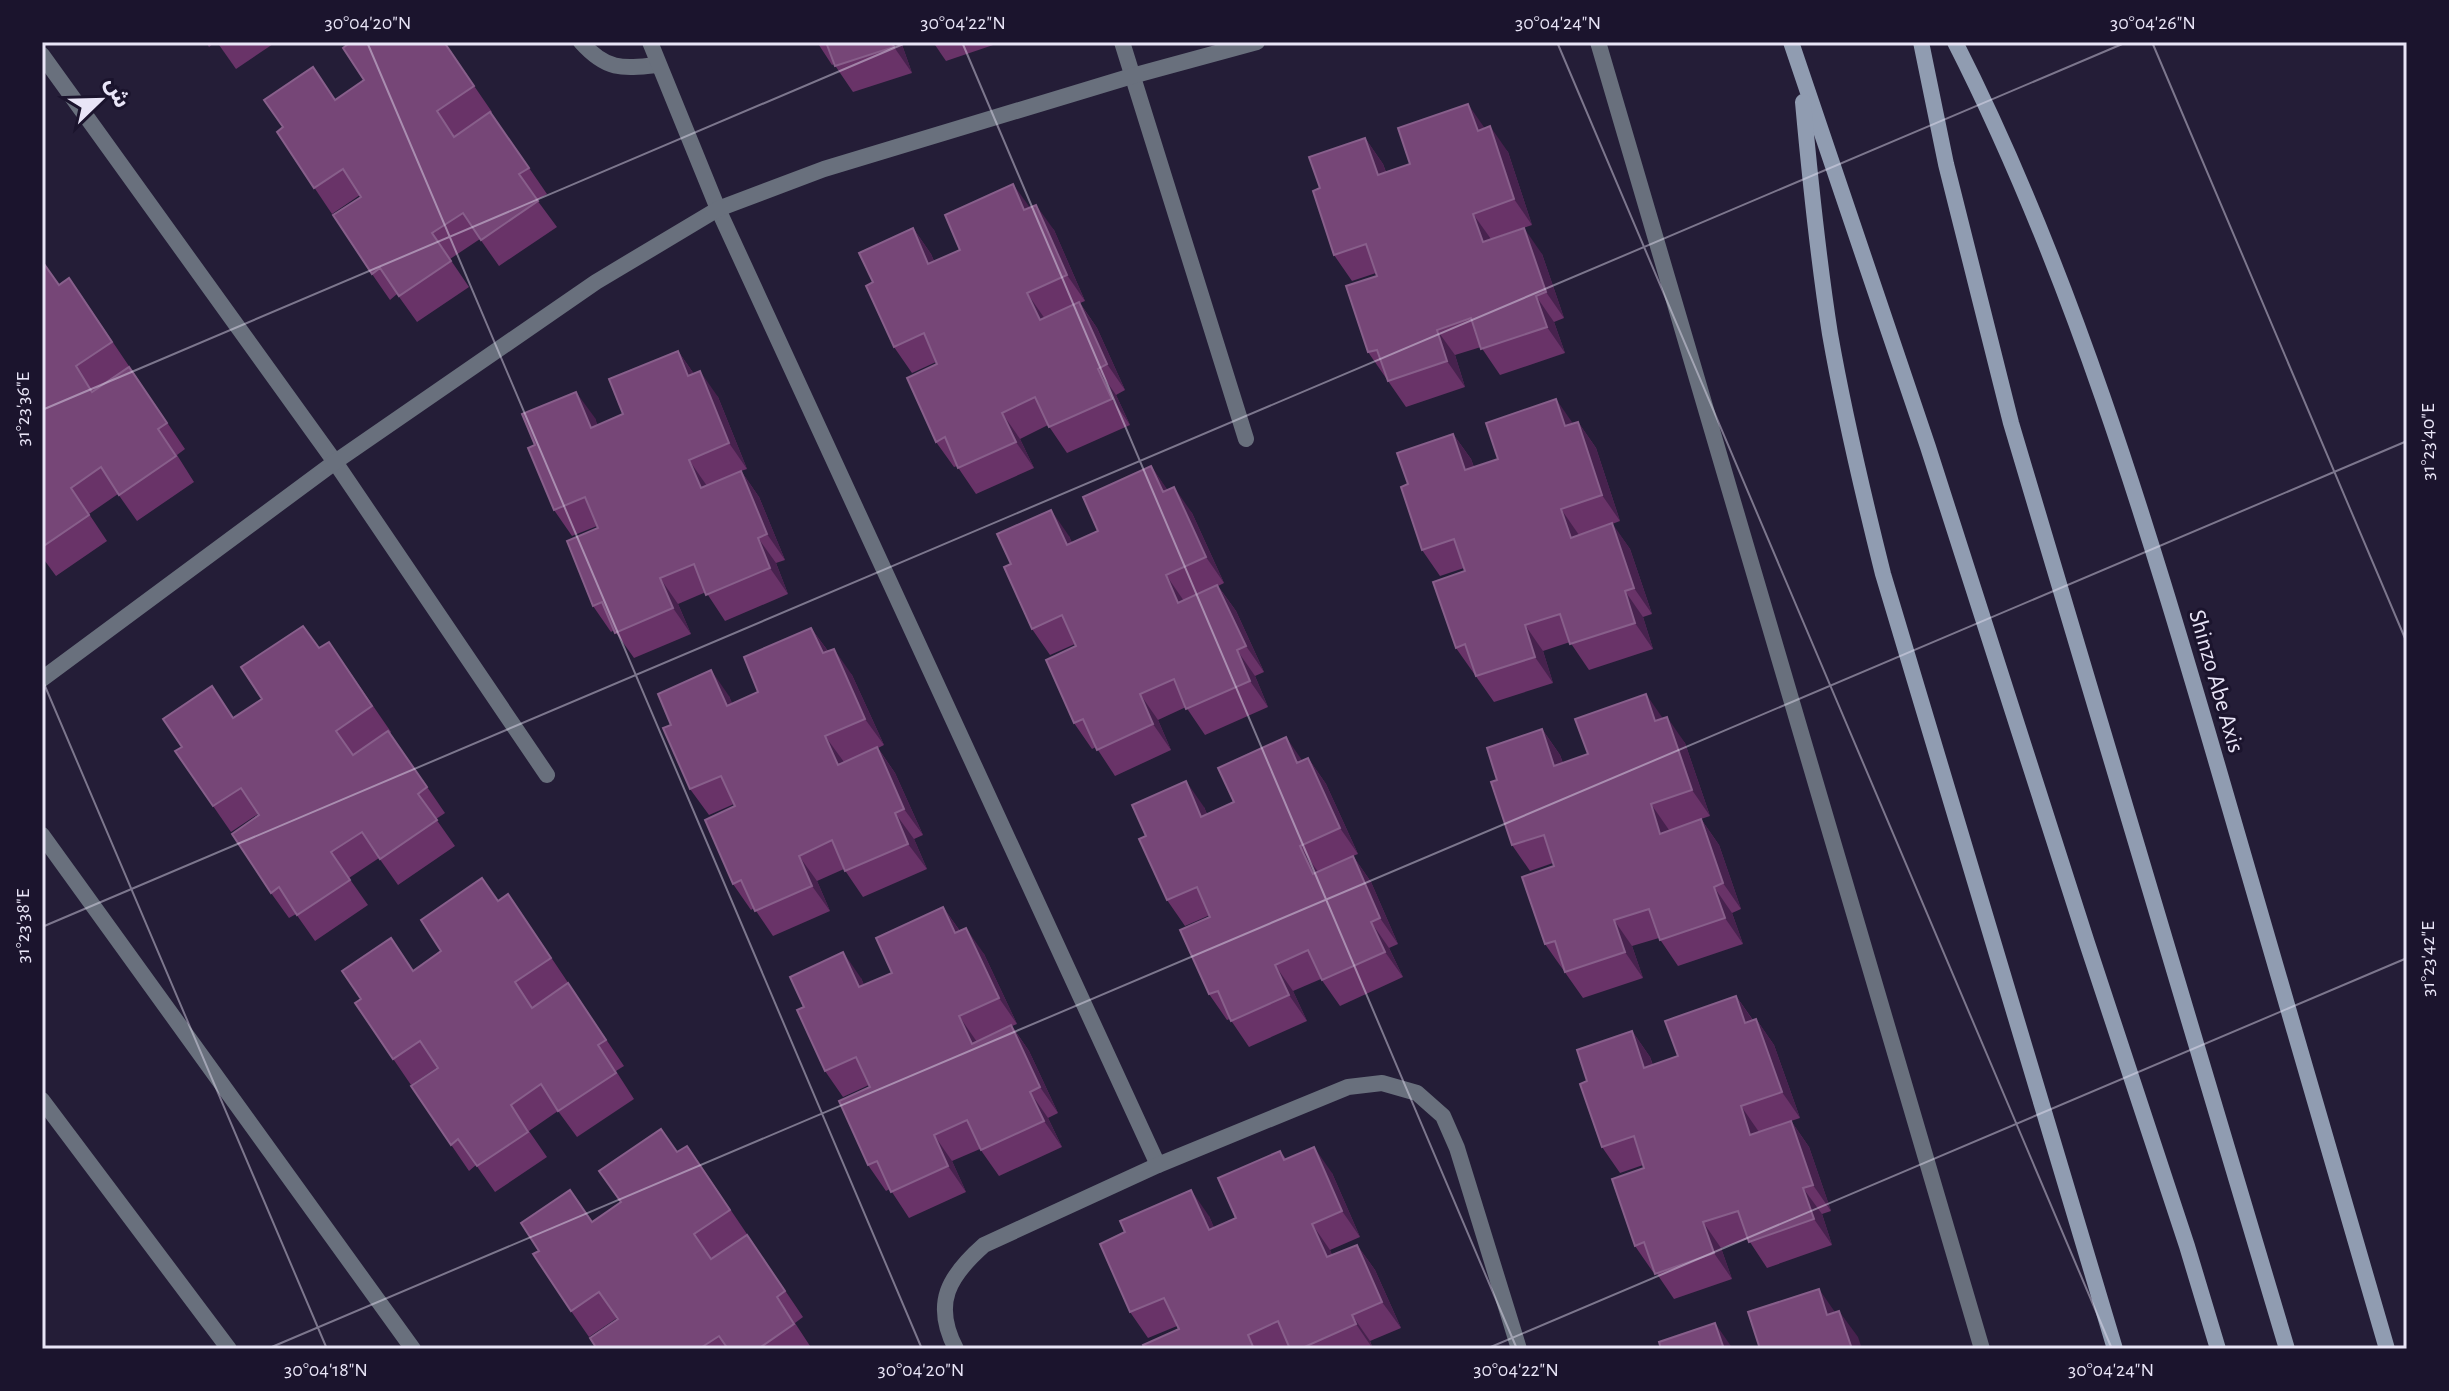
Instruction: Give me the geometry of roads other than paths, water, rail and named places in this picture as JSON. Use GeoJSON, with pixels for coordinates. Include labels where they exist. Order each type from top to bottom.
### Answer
{"type":"FeatureCollection","features":[{"type":"Feature","properties":{"kind":"main road"},"geometry":{"type":"LineString","coordinates":[[1791,42],[1928,447],[2218,1349]]}},
{"type":"Feature","properties":{"kind":"main road"},"geometry":{"type":"LineString","coordinates":[[1921,42],[1946,164],[2011,423],[2287,1349]]}},
{"type":"Feature","properties":{"kind":"main road","name":"Shinzo Abe Axis"},"geometry":{"type":"LineString","coordinates":[[1955,42],[1981,93],[2052,263],[2116,437],[2177,629],[2387,1349]]}},
{"type":"Feature","properties":{"kind":"main road"},"geometry":{"type":"LineString","coordinates":[[1801,76],[1812,206],[1830,334],[1854,455],[1883,574],[2115,1349]]}},
{"type":"Feature","properties":{"kind":"street"},"geometry":{"type":"LineString","coordinates":[[581,42],[598,59],[613,67],[657,65]]}},
{"type":"Feature","properties":{"kind":"street"},"geometry":{"type":"LineString","coordinates":[[650,42],[718,209],[1158,1165]]}},
{"type":"Feature","properties":{"kind":"street"},"geometry":{"type":"LineString","coordinates":[[1122,42],[1246,439]]}},
{"type":"Feature","properties":{"kind":"street"},"geometry":{"type":"LineString","coordinates":[[42,679],[335,462],[596,282],[718,209],[824,169],[1132,76],[1257,42]]}},
{"type":"Feature","properties":{"kind":"street"},"geometry":{"type":"LineString","coordinates":[[1598,42],[1982,1349]]}},
{"type":"Feature","properties":{"kind":"street"},"geometry":{"type":"LineString","coordinates":[[42,55],[335,462],[547,775]]}},
{"type":"Feature","properties":{"kind":"street"},"geometry":{"type":"LineString","coordinates":[[42,835],[413,1349]]}},
{"type":"Feature","properties":{"kind":"street"},"geometry":{"type":"LineString","coordinates":[[956,1349],[949,1335],[944,1311],[949,1288],[961,1266],[984,1245],[1158,1165],[1348,1087],[1382,1083],[1417,1093],[1443,1116],[1457,1148],[1519,1349]]}},
{"type":"Feature","properties":{"kind":"street"},"geometry":{"type":"LineString","coordinates":[[42,1100],[229,1349]]}}]}
